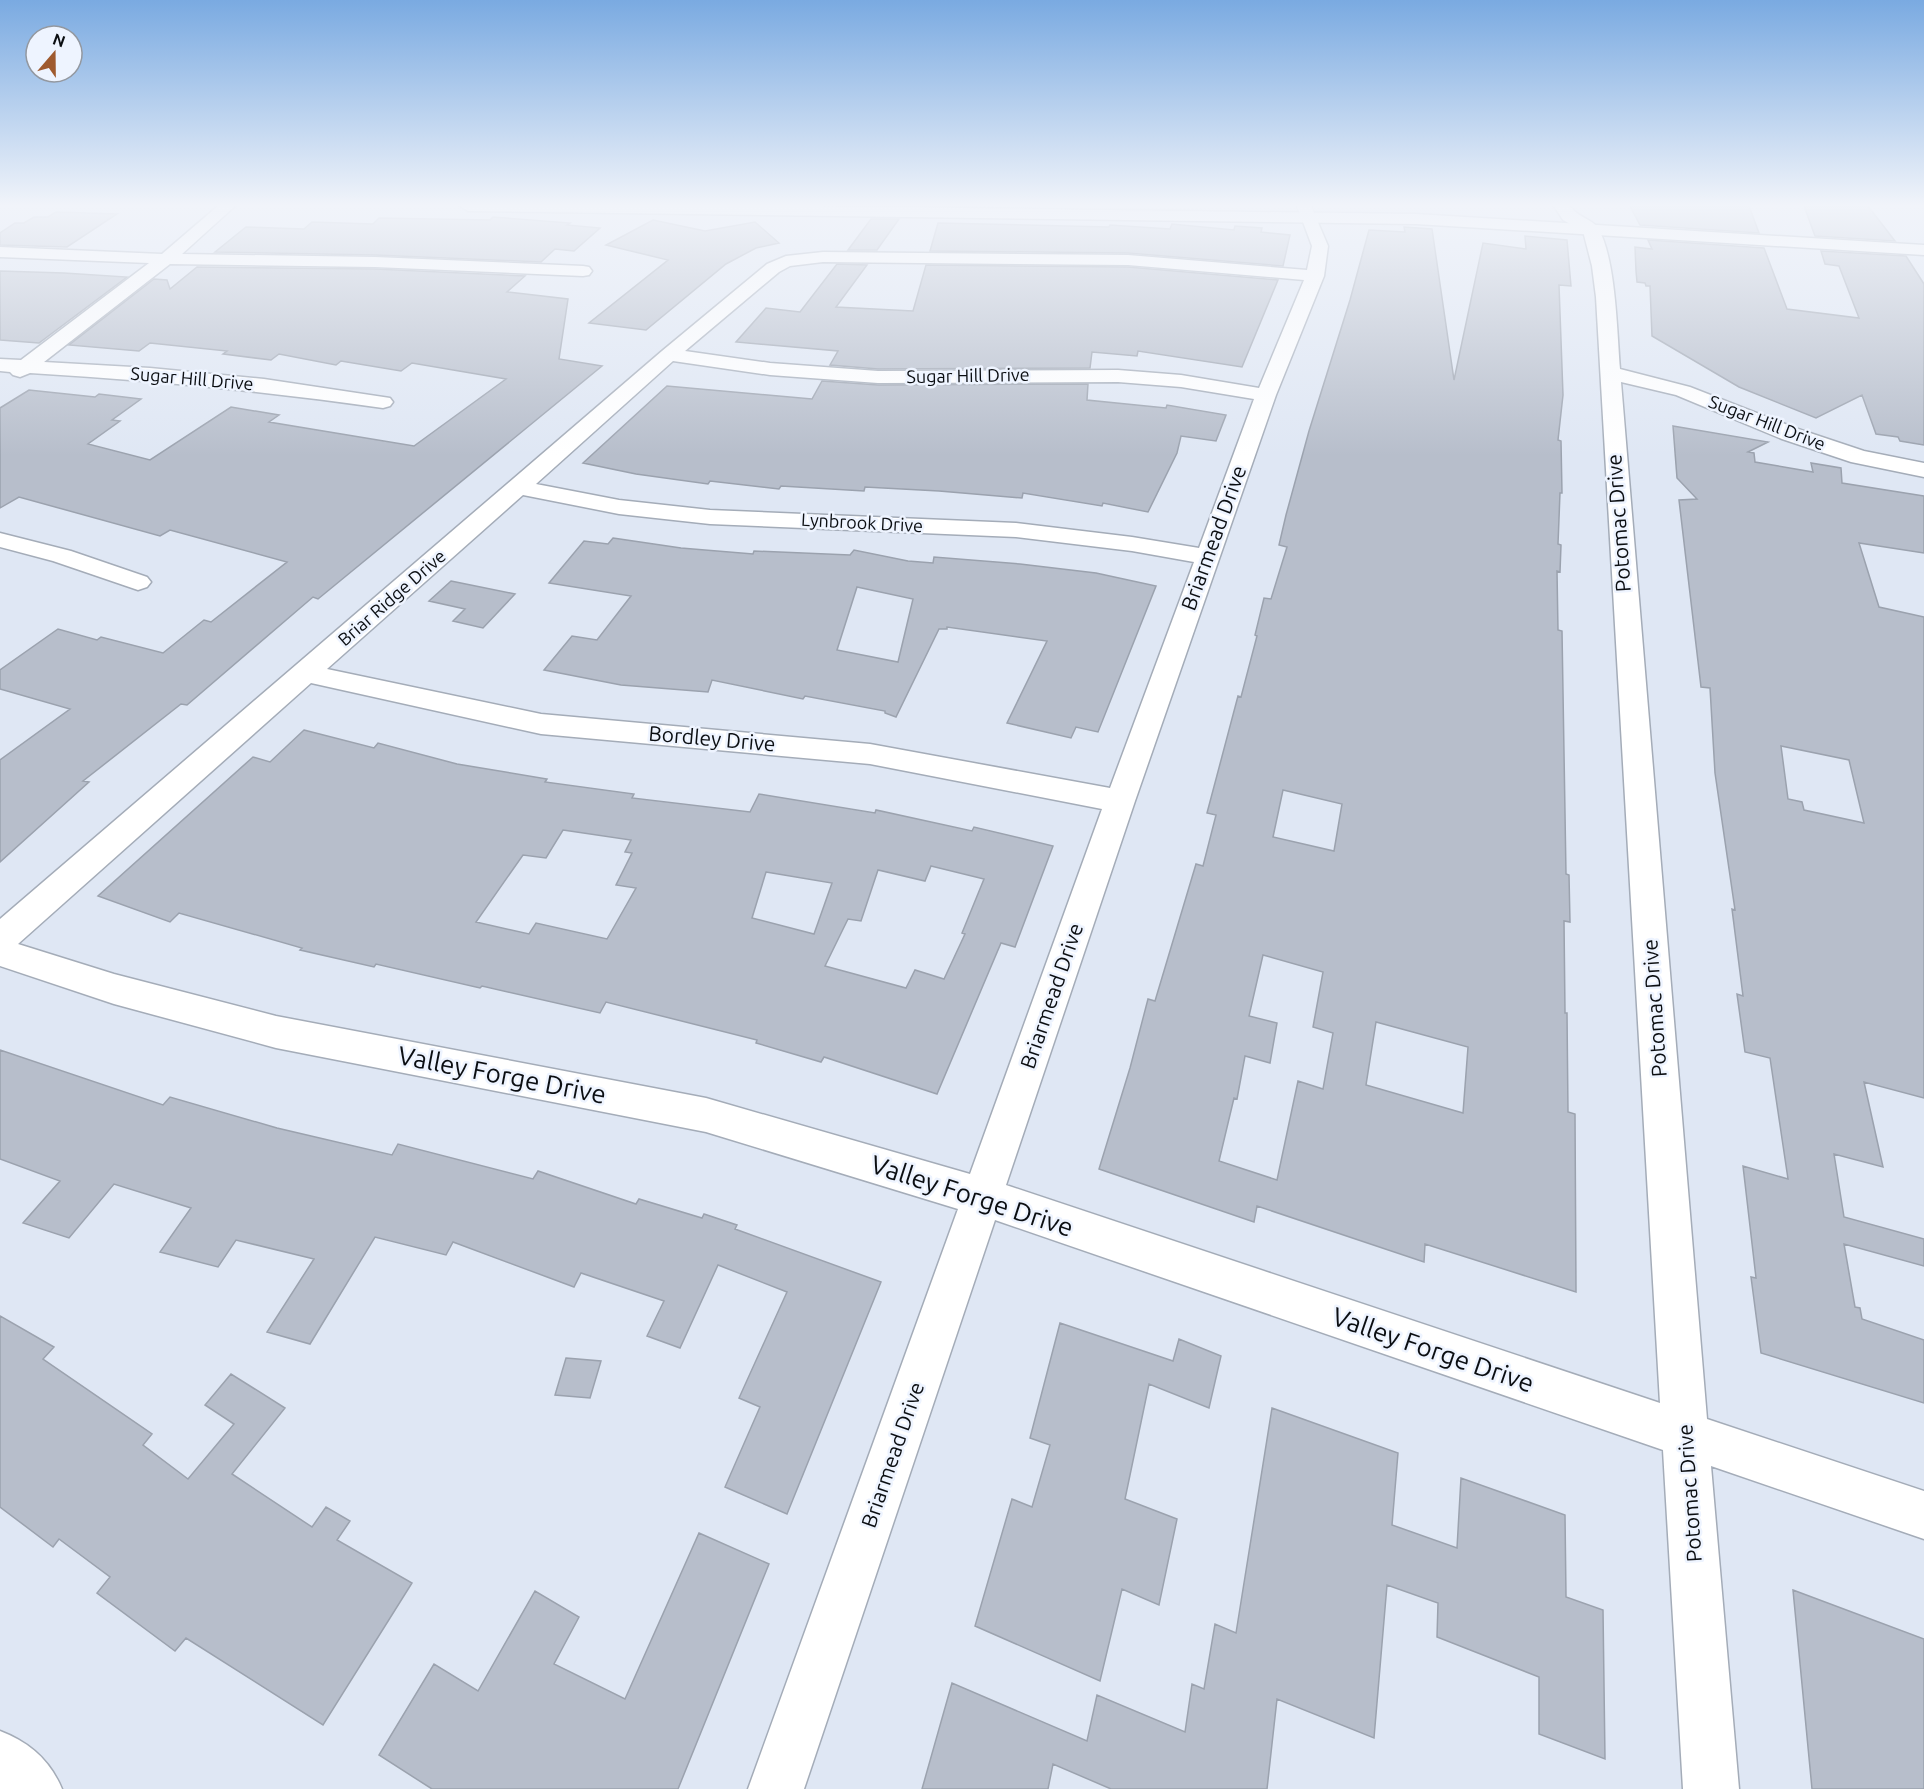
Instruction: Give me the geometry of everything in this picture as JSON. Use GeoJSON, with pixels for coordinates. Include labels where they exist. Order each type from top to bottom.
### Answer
{"type":"FeatureCollection","features":[{"type":"Feature","properties":{"kind":"street"},"geometry":{"type":"LineString","coordinates":[[0,384],[26,367],[127,289]]}},
{"type":"Feature","properties":{"kind":"street","name":"Briar Ridge Drive"},"geometry":{"type":"LineString","coordinates":[[0,939],[669,355],[747,289]]}},
{"type":"Feature","properties":{"kind":"street","name":"Briarmead Drive"},"geometry":{"type":"LineString","coordinates":[[776,1789],[1120,801],[1266,395],[1309,289]]}},
{"type":"Feature","properties":{"kind":"street","name":"Potomac Drive"},"geometry":{"type":"LineString","coordinates":[[1603,289],[1711,1789]]}},
{"type":"Feature","properties":{"kind":"street","name":"Sugar Hill Drive"},"geometry":{"type":"LineString","coordinates":[[669,355],[770,369],[878,377],[1118,376],[1181,381],[1266,395]]}},
{"type":"Feature","properties":{"kind":"street","name":"Sugar Hill Drive"},"geometry":{"type":"LineString","coordinates":[[0,365],[150,374],[253,384],[383,402]]}},
{"type":"Feature","properties":{"kind":"street","name":"Sugar Hill Drive"},"geometry":{"type":"LineString","coordinates":[[1610,374],[1683,391],[1790,434],[1858,457],[1924,470]]}},
{"type":"Feature","properties":{"kind":"street","name":"Lynbrook Drive"},"geometry":{"type":"LineString","coordinates":[[518,487],[619,507],[710,517],[1016,530],[1132,544],[1207,557]]}},
{"type":"Feature","properties":{"kind":"street"},"geometry":{"type":"LineString","coordinates":[[0,540],[62,556],[138,582]]}},
{"type":"Feature","properties":{"kind":"street","name":"Bordley Drive"},"geometry":{"type":"LineString","coordinates":[[306,673],[541,724],[870,754],[1120,801]]}},
{"type":"Feature","properties":{"kind":"street","name":"Valley Forge Drive"},"geometry":{"type":"LineString","coordinates":[[0,952],[114,989],[276,1032],[706,1115],[983,1197],[1924,1515]]}},
{"type":"Feature","properties":{"kind":"street"},"geometry":{"type":"LineString","coordinates":[[0,1758],[34,1789]]}},
{"type":"Feature","properties":{"kind":"building"},"geometry":{"type":"Polygon","coordinates":[[[0,289],[110,289],[39,343],[0,340],[0,289]]]}},
{"type":"Feature","properties":{"kind":"building"},"geometry":{"type":"Polygon","coordinates":[[[140,289],[510,289],[507,292],[568,299],[559,359],[602,366],[318,599],[313,597],[187,705],[181,704],[83,781],[89,782],[0,862],[0,760],[70,709],[0,689],[0,670],[58,629],[97,640],[101,637],[163,653],[204,620],[211,622],[287,562],[170,530],[160,536],[19,497],[0,508],[0,408],[29,390],[141,399],[112,420],[120,421],[88,444],[150,460],[231,407],[279,415],[269,422],[414,446],[506,379],[412,363],[401,371],[341,361],[336,365],[279,354],[271,360],[223,354],[227,351],[150,343],[139,351],[69,345],[140,289]]]}},
{"type":"Feature","properties":{"kind":"building"},"geometry":{"type":"Polygon","coordinates":[[[631,289],[695,289],[646,330],[589,323],[631,289]]]}},
{"type":"Feature","properties":{"kind":"building"},"geometry":{"type":"Polygon","coordinates":[[[817,289],[849,289],[836,307],[913,311],[919,289],[1274,289],[1242,367],[1138,351],[1137,356],[1092,352],[1090,368],[878,369],[830,365],[838,351],[736,342],[766,308],[800,312],[817,289]]]}},
{"type":"Feature","properties":{"kind":"building"},"geometry":{"type":"Polygon","coordinates":[[[1353,289],[1441,289],[1454,380],[1473,289],[1559,289],[1563,395],[1558,440],[1561,441],[1562,493],[1560,493],[1558,544],[1561,545],[1560,572],[1557,571],[1558,630],[1562,631],[1566,874],[1569,875],[1570,922],[1564,921],[1565,1013],[1567,1013],[1568,1112],[1575,1114],[1576,1292],[1425,1244],[1424,1262],[1257,1206],[1254,1222],[1099,1169],[1130,1068],[1148,999],[1155,1001],[1196,864],[1203,866],[1216,815],[1207,813],[1238,696],[1241,697],[1264,598],[1271,599],[1287,547],[1279,545],[1286,515],[1309,431],[1353,289]],[[1283,790],[1273,837],[1334,851],[1342,804],[1283,790]],[[1263,955],[1249,1016],[1277,1023],[1270,1063],[1245,1056],[1237,1099],[1234,1098],[1219,1161],[1277,1180],[1298,1081],[1323,1089],[1333,1033],[1313,1027],[1323,972],[1263,955]],[[1376,1022],[1366,1085],[1463,1113],[1468,1047],[1376,1022]]]}},
{"type":"Feature","properties":{"kind":"building"},"geometry":{"type":"Polygon","coordinates":[[[1650,289],[1780,289],[1787,309],[1859,318],[1848,289],[1924,289],[1924,445],[1900,441],[1898,437],[1876,434],[1862,395],[1816,418],[1739,387],[1652,336],[1650,289]]]}},
{"type":"Feature","properties":{"kind":"building"},"geometry":{"type":"Polygon","coordinates":[[[822,381],[878,385],[1088,384],[1087,400],[1166,408],[1167,405],[1226,415],[1216,441],[1181,436],[1177,453],[1148,512],[1103,503],[1102,506],[1023,493],[1022,498],[865,487],[864,491],[781,486],[779,489],[710,481],[708,484],[636,474],[583,463],[667,386],[812,399],[822,381]]]}},
{"type":"Feature","properties":{"kind":"building"},"geometry":{"type":"Polygon","coordinates":[[[1673,426],[1768,442],[1748,452],[1754,453],[1755,462],[1813,472],[1811,463],[1841,468],[1842,483],[1924,496],[1924,553],[1859,543],[1879,607],[1924,617],[1924,1098],[1864,1082],[1883,1167],[1834,1154],[1844,1217],[1924,1239],[1924,1266],[1844,1244],[1855,1307],[1860,1308],[1862,1319],[1924,1340],[1924,1403],[1761,1353],[1751,1277],[1756,1278],[1743,1166],[1788,1179],[1770,1058],[1745,1052],[1737,994],[1743,996],[1732,909],[1735,910],[1715,773],[1710,688],[1701,687],[1679,500],[1697,499],[1677,478],[1673,426]],[[1781,746],[1788,799],[1802,802],[1804,810],[1864,823],[1849,760],[1781,746]]]}},
{"type":"Feature","properties":{"kind":"building"},"geometry":{"type":"Polygon","coordinates":[[[613,538],[681,548],[753,554],[754,551],[850,555],[854,550],[908,561],[933,563],[934,557],[1096,573],[1156,586],[1098,732],[1076,727],[1071,738],[1007,723],[1047,641],[947,627],[947,629],[939,629],[896,717],[885,711],[805,696],[803,699],[712,680],[708,692],[621,685],[544,670],[572,636],[597,640],[631,596],[549,583],[584,541],[608,544],[613,538]],[[857,587],[837,650],[898,662],[913,599],[857,587]]]}},
{"type":"Feature","properties":{"kind":"building"},"geometry":{"type":"Polygon","coordinates":[[[451,581],[515,594],[483,628],[453,621],[465,609],[429,601],[451,581]]]}},
{"type":"Feature","properties":{"kind":"building"},"geometry":{"type":"Polygon","coordinates":[[[304,730],[374,748],[378,743],[457,764],[547,779],[545,782],[634,794],[632,798],[750,812],[759,794],[875,813],[876,810],[972,831],[974,827],[1053,846],[1015,947],[1001,943],[937,1094],[824,1057],[821,1062],[756,1043],[757,1040],[606,1002],[600,1013],[376,964],[374,967],[300,950],[302,948],[179,913],[170,922],[98,896],[253,757],[270,762],[304,730]],[[563,830],[546,858],[523,855],[476,922],[529,934],[536,923],[607,939],[636,888],[616,885],[632,853],[625,852],[631,840],[563,830]],[[931,866],[925,881],[878,870],[861,921],[848,919],[825,966],[906,988],[915,970],[944,979],[965,934],[962,933],[984,879],[931,866]],[[766,872],[752,918],[814,934],[832,883],[766,872]]]}},
{"type":"Feature","properties":{"kind":"building"},"geometry":{"type":"Polygon","coordinates":[[[0,1050],[163,1105],[170,1097],[277,1128],[392,1155],[398,1144],[533,1179],[538,1171],[636,1204],[639,1199],[702,1218],[704,1214],[737,1225],[735,1229],[881,1282],[787,1514],[725,1487],[760,1407],[739,1398],[787,1292],[718,1265],[680,1348],[647,1336],[664,1301],[581,1273],[574,1287],[453,1242],[446,1255],[375,1237],[310,1344],[267,1332],[314,1259],[236,1240],[218,1267],[160,1252],[191,1208],[114,1184],[69,1238],[23,1223],[60,1181],[0,1159],[0,1050]]]}},
{"type":"Feature","properties":{"kind":"building"},"geometry":{"type":"Polygon","coordinates":[[[0,1316],[54,1347],[43,1359],[152,1434],[143,1445],[188,1479],[234,1424],[205,1405],[231,1374],[285,1408],[232,1474],[312,1527],[326,1507],[350,1521],[337,1540],[412,1583],[323,1725],[186,1638],[175,1651],[97,1593],[110,1577],[59,1539],[53,1547],[0,1507],[0,1316]]]}},
{"type":"Feature","properties":{"kind":"building"},"geometry":{"type":"Polygon","coordinates":[[[1060,1323],[1173,1361],[1179,1339],[1221,1356],[1209,1408],[1149,1384],[1125,1499],[1177,1519],[1159,1605],[1122,1589],[1100,1681],[975,1626],[1012,1499],[1032,1507],[1050,1445],[1030,1438],[1060,1323]]]}},
{"type":"Feature","properties":{"kind":"building"},"geometry":{"type":"Polygon","coordinates":[[[566,1358],[601,1361],[590,1398],[555,1395],[566,1358]]]}},
{"type":"Feature","properties":{"kind":"building"},"geometry":{"type":"Polygon","coordinates":[[[1272,1408],[1398,1453],[1392,1525],[1457,1548],[1461,1478],[1565,1515],[1566,1597],[1603,1610],[1605,1759],[1539,1734],[1539,1677],[1437,1637],[1438,1603],[1387,1585],[1374,1738],[1277,1699],[1267,1789],[1111,1789],[1053,1764],[1048,1789],[922,1789],[952,1683],[1087,1741],[1097,1695],[1185,1732],[1192,1684],[1204,1689],[1215,1624],[1236,1633],[1272,1408]]]}},
{"type":"Feature","properties":{"kind":"building"},"geometry":{"type":"Polygon","coordinates":[[[699,1533],[769,1564],[678,1789],[432,1789],[379,1755],[434,1664],[478,1691],[535,1591],[579,1617],[554,1664],[625,1699],[699,1533]]]}},
{"type":"Feature","properties":{"kind":"building"},"geometry":{"type":"Polygon","coordinates":[[[1793,1590],[1924,1639],[1924,1789],[1812,1789],[1793,1590]]]}}]}
